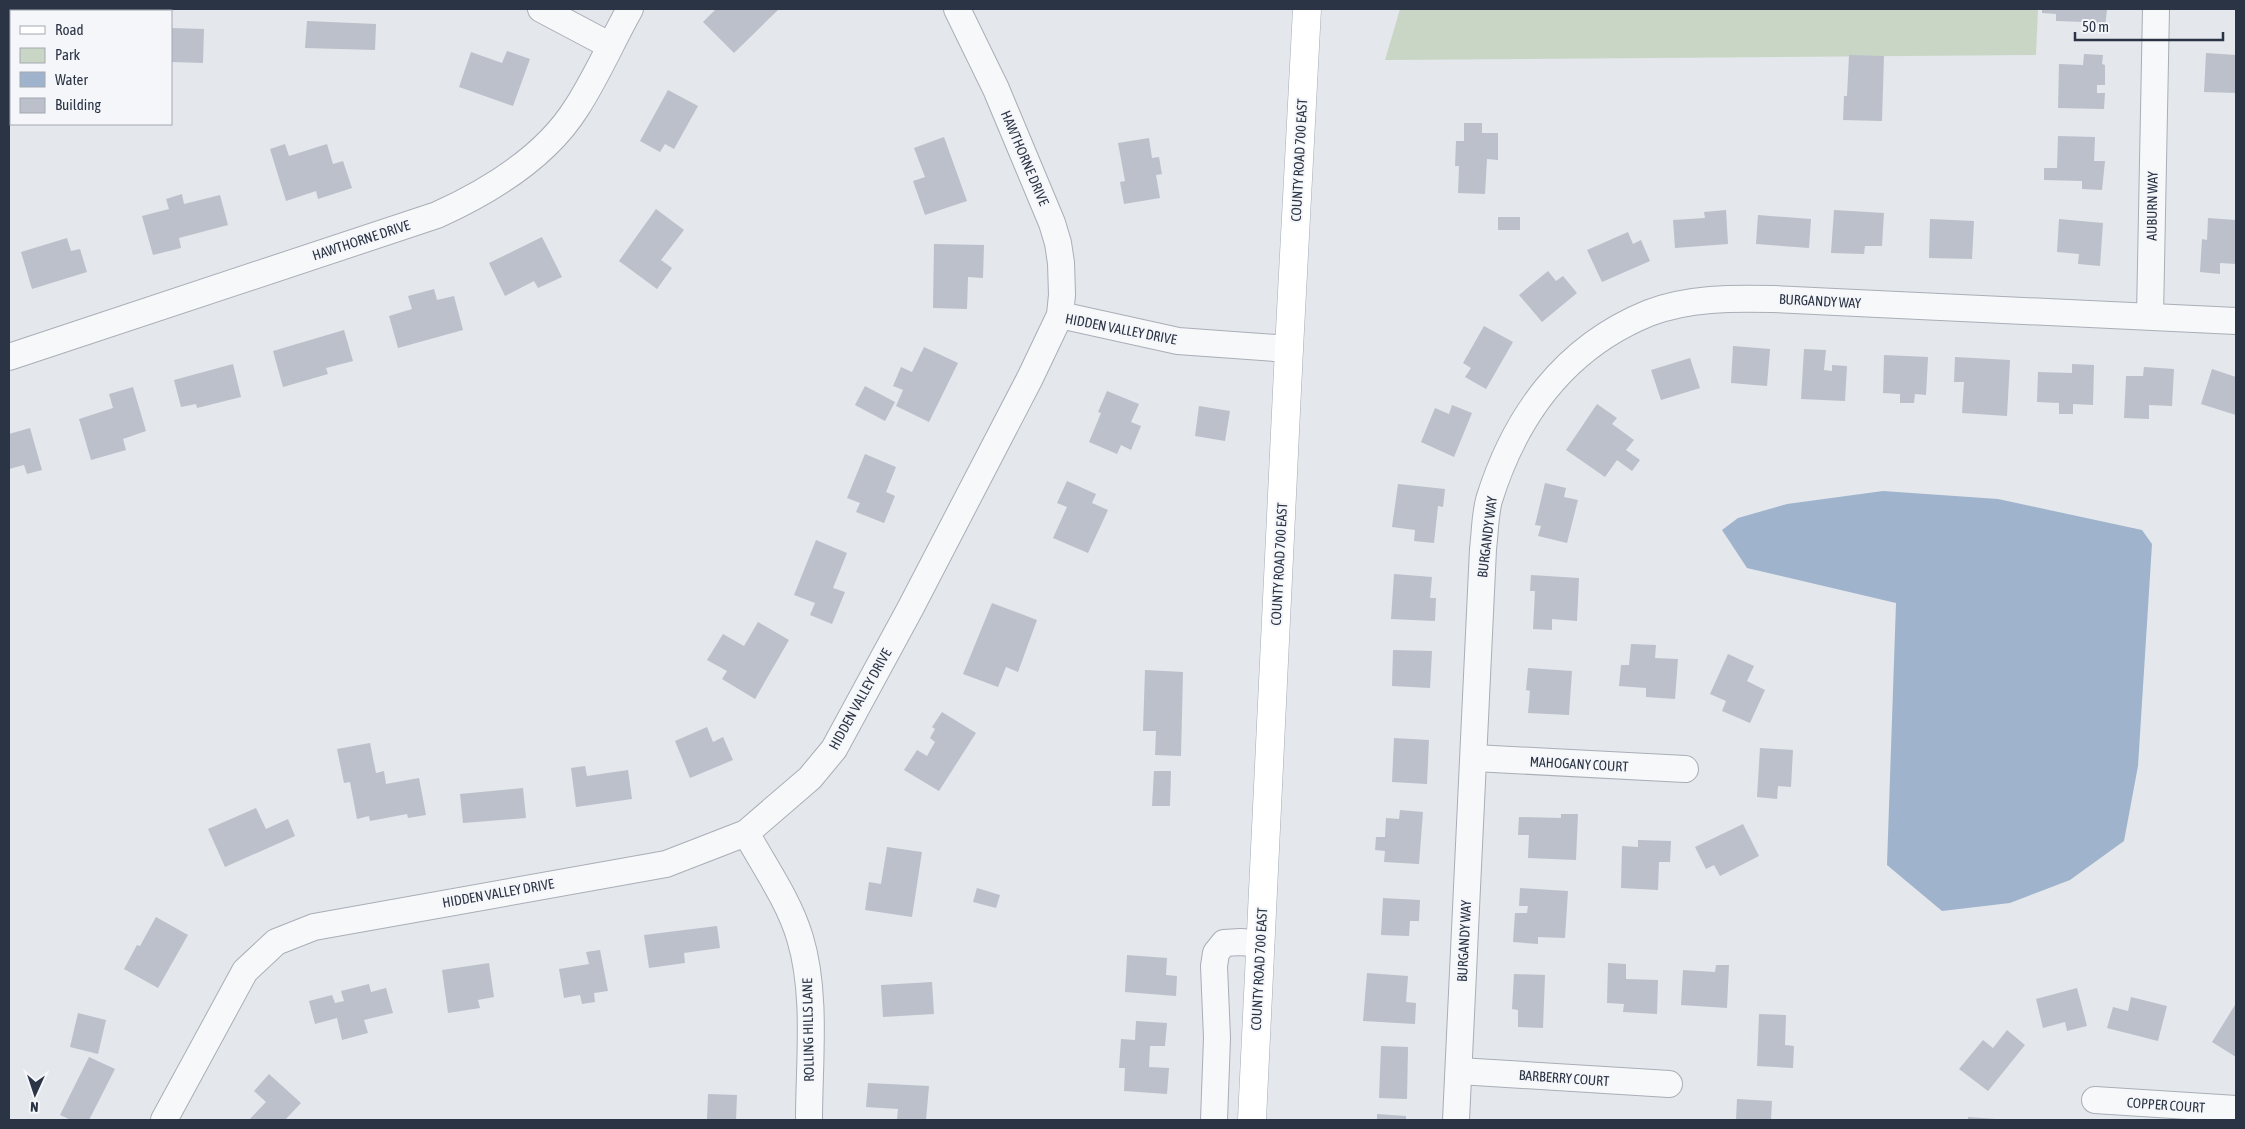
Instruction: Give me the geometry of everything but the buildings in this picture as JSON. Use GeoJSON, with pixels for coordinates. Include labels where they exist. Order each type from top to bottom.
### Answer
{"type":"FeatureCollection","features":[{"type":"Feature","properties":{"kind":"main road","name":"COUNTY ROAD 700 EAST"},"geometry":{"type":"LineString","coordinates":[[1252,1120],[1289,349],[1308,9]]}},
{"type":"Feature","properties":{"kind":"street"},"geometry":{"type":"LineString","coordinates":[[541,9],[609,45]]}},
{"type":"Feature","properties":{"kind":"street","name":"HAWTHORNE DRIVE"},"geometry":{"type":"LineString","coordinates":[[9,357],[437,215],[464,203],[514,171],[558,131],[577,107],[630,9]]}},
{"type":"Feature","properties":{"kind":"street","name":"HAWTHORNE DRIVE"},"geometry":{"type":"LineString","coordinates":[[957,9],[996,89],[1054,230],[1058,243],[1063,280],[1060,315]]}},
{"type":"Feature","properties":{"kind":"street","name":"AUBURN WAY"},"geometry":{"type":"LineString","coordinates":[[2150,316],[2156,9]]}},
{"type":"Feature","properties":{"kind":"street","name":"BURGANDY WAY"},"geometry":{"type":"LineString","coordinates":[[1456,1120],[1462,956],[1474,758],[1483,549],[1489,501],[1504,456],[1538,396],[1569,364],[1609,334],[1649,313],[1668,308],[1740,298],[2150,316]]}},
{"type":"Feature","properties":{"kind":"street","name":"HIDDEN VALLEY DRIVE"},"geometry":{"type":"LineString","coordinates":[[164,1120],[245,971],[276,942],[314,927],[666,864],[746,833],[810,778],[834,749],[914,601],[1030,378],[1060,315],[1178,341],[1289,349]]}},
{"type":"Feature","properties":{"kind":"street"},"geometry":{"type":"LineString","coordinates":[[2150,316],[2236,321]]}},
{"type":"Feature","properties":{"kind":"street","name":"MAHOGANY COURT"},"geometry":{"type":"LineString","coordinates":[[1474,758],[1685,769]]}},
{"type":"Feature","properties":{"kind":"street","name":"ROLLING HILLS LANE"},"geometry":{"type":"LineString","coordinates":[[746,833],[788,907],[800,938],[806,964],[810,996],[809,1120]]}},
{"type":"Feature","properties":{"kind":"street"},"geometry":{"type":"LineString","coordinates":[[1214,1120],[1218,1038],[1214,966],[1216,953],[1224,943],[1261,944]]}},
{"type":"Feature","properties":{"kind":"street","name":"BARBERRY COURT"},"geometry":{"type":"LineString","coordinates":[[1459,1071],[1669,1084]]}},
{"type":"Feature","properties":{"kind":"street","name":"COPPER COURT"},"geometry":{"type":"LineString","coordinates":[[2095,1100],[2236,1109]]}},
{"type":"Feature","properties":{"kind":"green space"},"geometry":{"type":"Polygon","coordinates":[[[1400,9],[2038,9],[2036,55],[1385,60],[1400,9]]]}},
{"type":"Feature","properties":{"kind":"water"},"geometry":{"type":"Polygon","coordinates":[[[1883,491],[1998,499],[2142,530],[2152,544],[2138,766],[2124,841],[2070,880],[2010,903],[1942,911],[1887,865],[1896,603],[1747,568],[1722,530],[1738,518],[1787,504],[1883,491]]]}}]}
